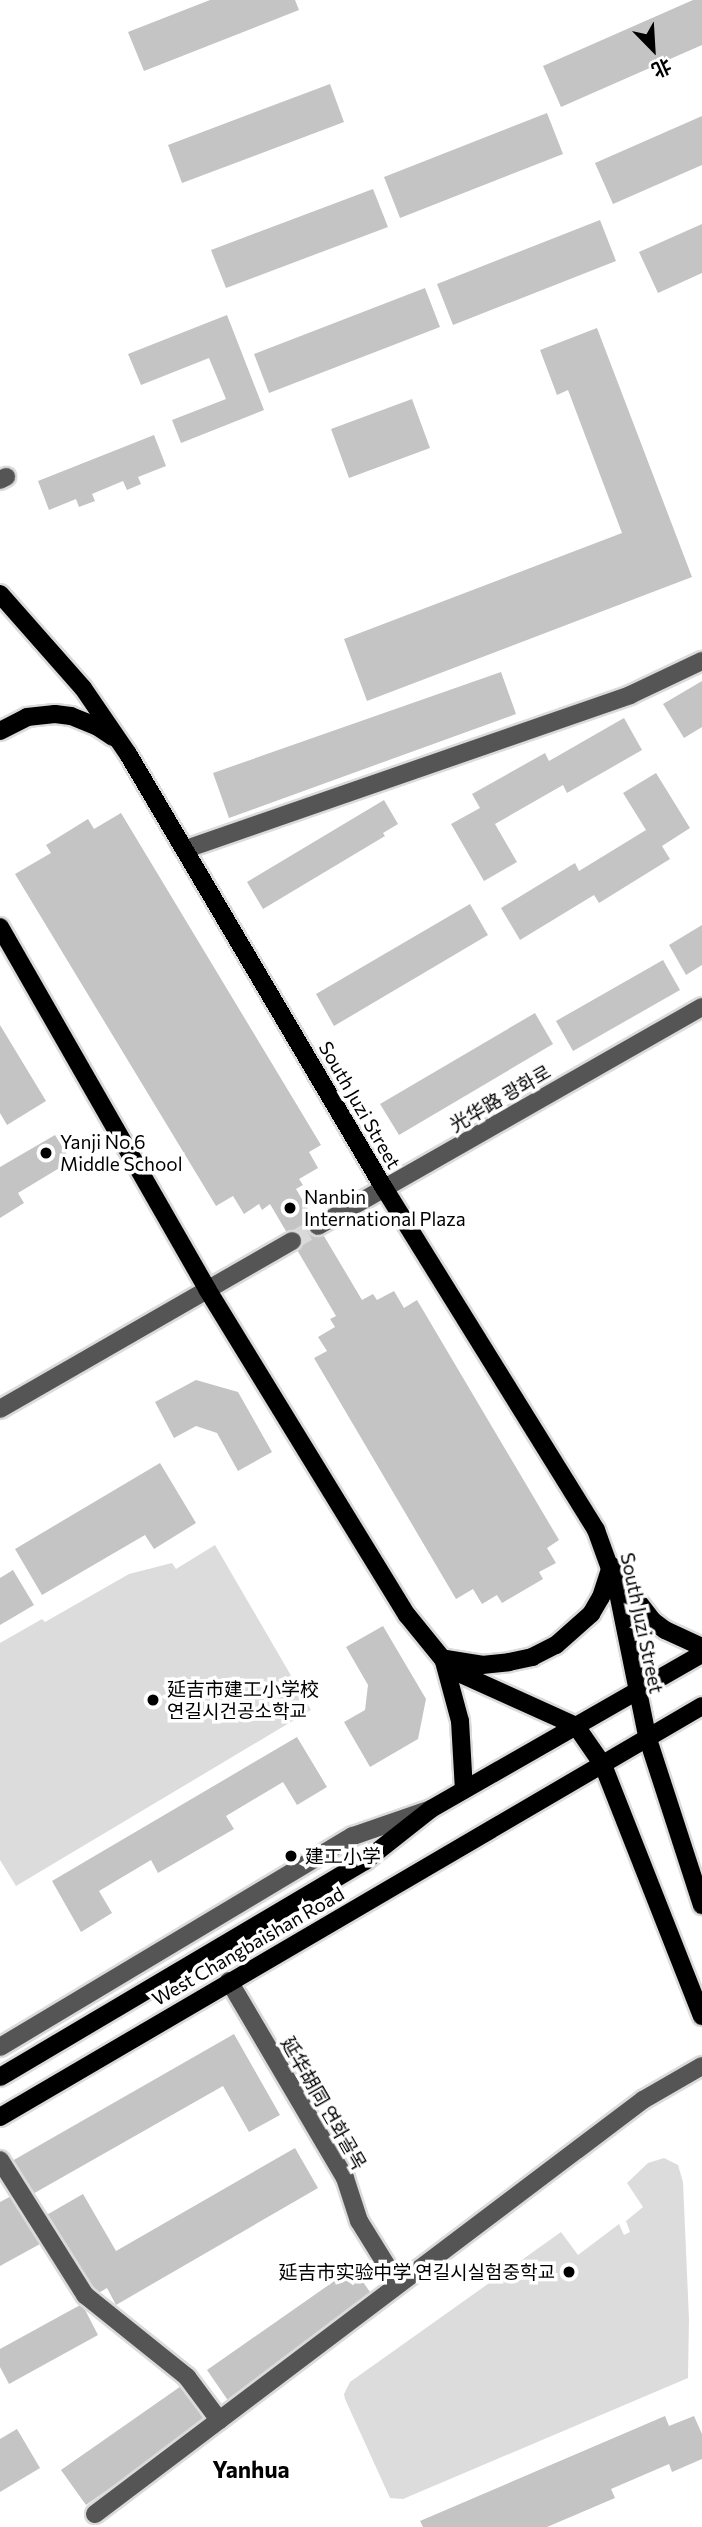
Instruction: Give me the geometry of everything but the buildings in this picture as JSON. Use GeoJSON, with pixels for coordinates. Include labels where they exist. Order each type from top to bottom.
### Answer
{"type":"FeatureCollection","features":[{"type":"Feature","properties":{"kind":"main road","name":"South Juzi Street"},"geometry":{"type":"LineString","coordinates":[[0,594],[83,688],[119,741],[186,849],[384,1188],[596,1530],[611,1566],[647,1736],[702,1905]]}},
{"type":"Feature","properties":{"kind":"main road"},"geometry":{"type":"LineString","coordinates":[[0,731],[27,717],[55,714],[71,716],[98,727],[119,741]]}},
{"type":"Feature","properties":{"kind":"main road"},"geometry":{"type":"LineString","coordinates":[[0,927],[207,1289],[407,1615],[443,1658],[461,1674],[576,1726],[604,1765],[702,2016]]}},
{"type":"Feature","properties":{"kind":"main road"},"geometry":{"type":"LineString","coordinates":[[443,1658],[481,1665],[509,1662],[556,1645],[591,1614],[611,1566]]}},
{"type":"Feature","properties":{"kind":"main road"},"geometry":{"type":"LineString","coordinates":[[611,1566],[653,1621],[665,1630],[702,1647]]}},
{"type":"Feature","properties":{"kind":"main road","name":"West Changbaishan Road"},"geometry":{"type":"LineString","coordinates":[[0,2077],[365,1861],[431,1809],[702,1654]]}},
{"type":"Feature","properties":{"kind":"main road"},"geometry":{"type":"LineString","coordinates":[[443,1658],[460,1721],[464,1790]]}},
{"type":"Feature","properties":{"kind":"main road","name":"West Changbaishan Road"},"geometry":{"type":"LineString","coordinates":[[0,2117],[229,1981],[604,1765],[647,1736],[701,1707]]}},
{"type":"Feature","properties":{"kind":"street"},"geometry":{"type":"LineString","coordinates":[[186,849],[630,695],[702,661]]}},
{"type":"Feature","properties":{"kind":"street","name":"光华路 광화로"},"geometry":{"type":"LineString","coordinates":[[318,1226],[702,1007]]}},
{"type":"Feature","properties":{"kind":"street"},"geometry":{"type":"LineString","coordinates":[[0,1409],[292,1241]]}},
{"type":"Feature","properties":{"kind":"street","name":"West Changbaishan Road"},"geometry":{"type":"LineString","coordinates":[[0,2047],[353,1836],[431,1809]]}},
{"type":"Feature","properties":{"kind":"street","name":"延华胡同 연화골목"},"geometry":{"type":"LineString","coordinates":[[229,1981],[345,2178],[359,2221],[398,2284]]}},
{"type":"Feature","properties":{"kind":"street"},"geometry":{"type":"LineString","coordinates":[[95,2514],[643,2099],[702,2066]]}},
{"type":"Feature","properties":{"kind":"street"},"geometry":{"type":"LineString","coordinates":[[0,2160],[85,2295],[187,2377],[219,2420]]}},
{"type":"Feature","properties":{"kind":"shaded area"},"geometry":{"type":"Polygon","coordinates":[[[215,1545],[311,1710],[16,1886],[0,1860],[0,1643],[42,1619],[45,1622],[129,1574],[172,1563],[176,1569],[215,1545]]]}},
{"type":"Feature","properties":{"kind":"shaded area"},"geometry":{"type":"Polygon","coordinates":[[[664,2158],[678,2165],[683,2182],[689,2319],[688,2378],[403,2499],[390,2498],[345,2399],[344,2394],[350,2382],[561,2232],[578,2255],[619,2224],[624,2235],[630,2232],[626,2221],[643,2207],[627,2183],[648,2163],[664,2158]]]}},
{"type":"Feature","properties":{"kind":"tunnel"},"geometry":{"type":"LineString","coordinates":[[292,1241],[318,1226]]}},
{"type":"Feature","properties":{"kind":"place","name":"Yanji No.6 Middle School"},"geometry":{"type":"Point","coordinates":[46,1153]}},
{"type":"Feature","properties":{"kind":"place","name":"Nanbin International Plaza"},"geometry":{"type":"Point","coordinates":[290,1208]}},
{"type":"Feature","properties":{"kind":"place","name":"延吉市建工小学校 연길시건공소학교"},"geometry":{"type":"Point","coordinates":[153,1700]}},
{"type":"Feature","properties":{"kind":"place","name":"建工小学"},"geometry":{"type":"Point","coordinates":[291,1856]}},
{"type":"Feature","properties":{"kind":"place","name":"延吉市实验中学 연길시실험중학교"},"geometry":{"type":"Point","coordinates":[569,2272]}},
{"type":"Feature","properties":{"kind":"district","name":"Yanhua"},"geometry":{"type":"Point","coordinates":[251,2469]}}]}
